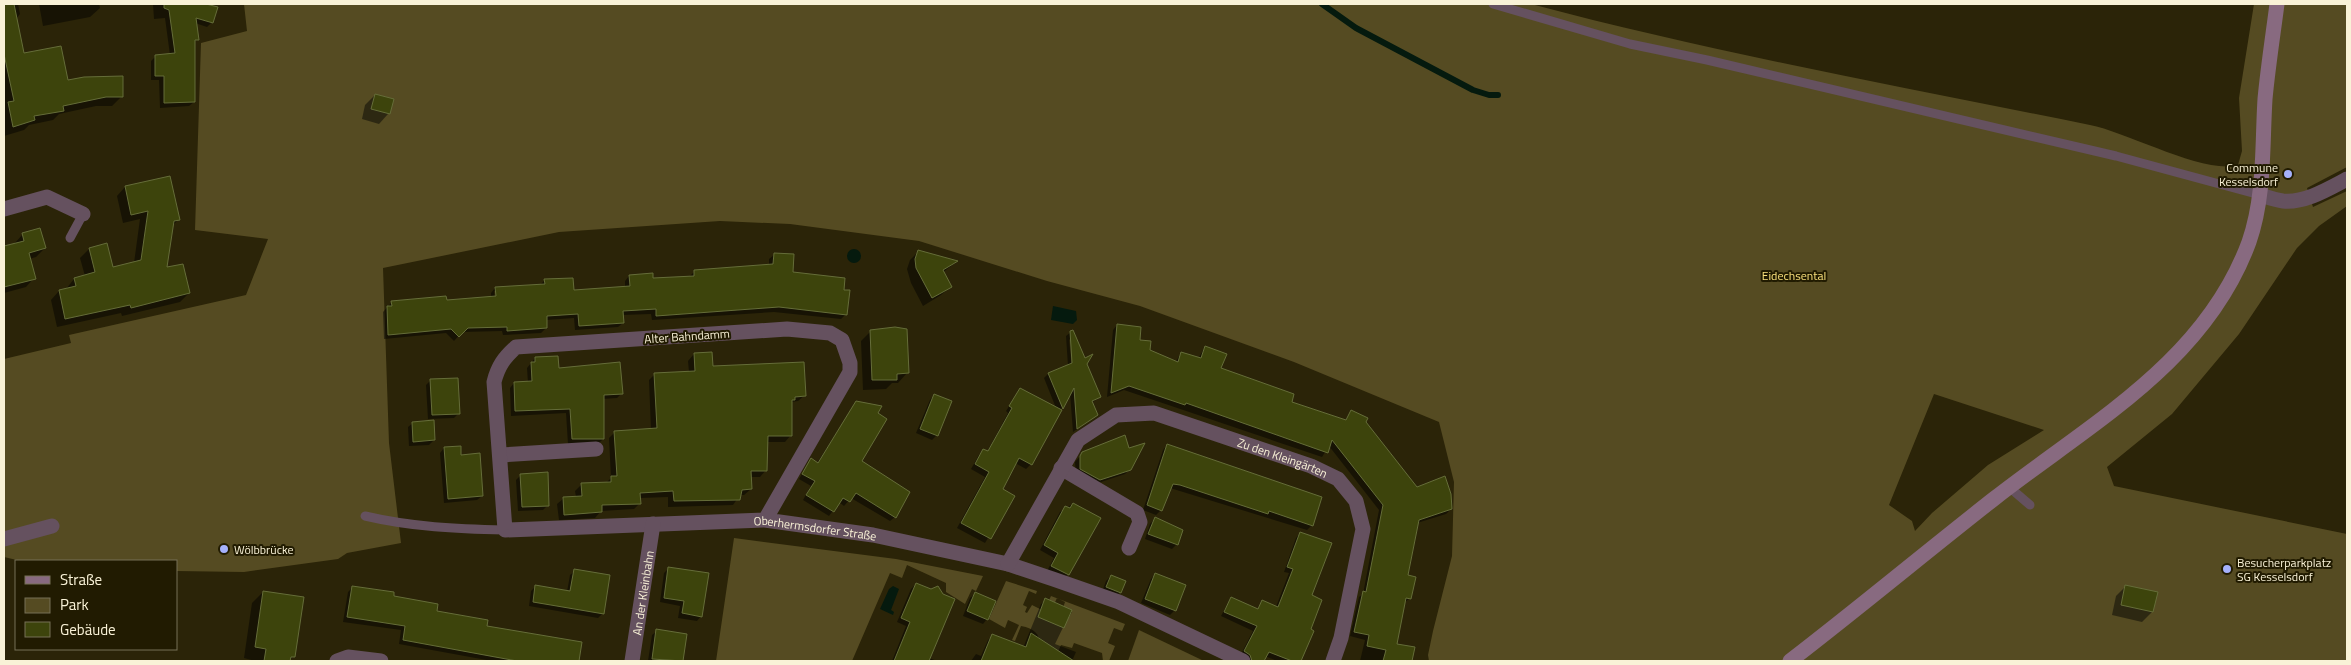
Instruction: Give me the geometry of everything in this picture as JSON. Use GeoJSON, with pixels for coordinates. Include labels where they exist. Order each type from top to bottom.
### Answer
{"type":"FeatureCollection","features":[{"type":"Feature","properties":{"kind":"street"},"geometry":{"type":"LineString","coordinates":[[1790,661],[2010,487],[2094,426],[2140,389],[2171,361],[2209,319],[2241,262],[2257,214],[2266,97],[2277,4]]}},
{"type":"Feature","properties":{"kind":"street"},"geometry":{"type":"LineString","coordinates":[[2260,194],[2281,201],[2294,201],[2324,191],[2347,179]]}},
{"type":"Feature","properties":{"kind":"street"},"geometry":{"type":"LineString","coordinates":[[4,209],[46,197],[83,214]]}},
{"type":"Feature","properties":{"kind":"street","name":"Alter Bahndamm"},"geometry":{"type":"LineString","coordinates":[[505,530],[501,455],[494,382],[504,357],[516,348],[782,330],[830,333],[842,340],[850,363],[850,372],[764,520]]}},
{"type":"Feature","properties":{"kind":"street","name":"Zu den Kleingärten"},"geometry":{"type":"LineString","coordinates":[[1008,564],[1078,440],[1116,415],[1154,413],[1311,466],[1338,479],[1357,503],[1363,529],[1341,638],[1333,661]]}},
{"type":"Feature","properties":{"kind":"street"},"geometry":{"type":"LineString","coordinates":[[501,455],[596,449]]}},
{"type":"Feature","properties":{"kind":"street"},"geometry":{"type":"LineString","coordinates":[[1061,468],[1137,513],[1140,522],[1129,548]]}},
{"type":"Feature","properties":{"kind":"street","name":"Oberhermsdorfer Straße"},"geometry":{"type":"LineString","coordinates":[[505,530],[764,520],[873,535],[1008,564],[1119,602],[1243,661]]}},
{"type":"Feature","properties":{"kind":"street","name":"An der Kleinbahn"},"geometry":{"type":"LineString","coordinates":[[632,661],[653,524]]}},
{"type":"Feature","properties":{"kind":"street"},"geometry":{"type":"LineString","coordinates":[[4,539],[52,526]]}},
{"type":"Feature","properties":{"kind":"street"},"geometry":{"type":"LineString","coordinates":[[337,661],[348,657],[381,661]]}},
{"type":"Feature","properties":{"kind":"lane"},"geometry":{"type":"LineString","coordinates":[[1493,4],[1630,44],[1707,60],[2116,156],[2260,194]]}},
{"type":"Feature","properties":{"kind":"lane"},"geometry":{"type":"LineString","coordinates":[[70,238],[83,214]]}},
{"type":"Feature","properties":{"kind":"lane"},"geometry":{"type":"LineString","coordinates":[[2010,487],[2030,505]]}},
{"type":"Feature","properties":{"kind":"lane","name":"Oberhermsdorfer Straße"},"geometry":{"type":"LineString","coordinates":[[366,516],[403,525],[505,530]]}},
{"type":"Feature","properties":{"kind":"green space","name":"Eidechsental"},"geometry":{"type":"Polygon","coordinates":[[[244,4],[1531,4],[1739,54],[2090,125],[2106,129],[2186,159],[2224,166],[2238,165],[2242,151],[2239,98],[2254,4],[2347,4],[2347,167],[2307,188],[2313,207],[2347,191],[2347,206],[2319,226],[2297,248],[2239,334],[2172,414],[2107,467],[2114,486],[2347,534],[2347,661],[1429,661],[1428,655],[1433,631],[1452,556],[1454,482],[1439,422],[1294,362],[1140,306],[1047,281],[919,241],[790,224],[720,221],[559,232],[383,268],[389,443],[401,543],[347,553],[338,559],[244,572],[178,571],[178,560],[17,560],[4,557],[4,359],[71,343],[69,335],[246,295],[268,239],[195,230],[201,43],[247,31],[244,4]],[[1934,394],[1889,505],[1912,521],[1915,531],[1932,513],[1988,465],[2044,430],[1934,394]]]}},
{"type":"Feature","properties":{"kind":"green space"},"geometry":{"type":"Polygon","coordinates":[[[734,538],[896,559],[983,576],[976,591],[972,589],[965,604],[946,592],[946,583],[907,565],[902,578],[890,573],[852,661],[716,661],[734,538]]]}},
{"type":"Feature","properties":{"kind":"green space"},"geometry":{"type":"Polygon","coordinates":[[[1006,581],[1037,591],[1036,594],[1029,591],[1023,605],[1027,607],[1025,612],[1027,613],[1032,605],[1044,611],[1051,596],[1057,598],[1049,615],[1069,617],[1072,612],[1064,608],[1061,614],[1065,602],[1059,599],[1125,624],[1122,631],[1114,628],[1108,643],[1115,646],[1109,661],[1103,661],[1102,653],[1074,643],[1072,648],[1061,645],[1057,654],[1049,652],[1045,661],[1035,661],[1039,648],[1037,634],[1021,626],[1015,641],[1012,640],[1019,625],[1008,620],[1005,628],[989,619],[1006,581]]]}},
{"type":"Feature","properties":{"kind":"green space"},"geometry":{"type":"Polygon","coordinates":[[[1139,630],[1204,661],[1128,661],[1139,630]]]}},
{"type":"Feature","properties":{"kind":"shaded area"},"geometry":{"type":"Polygon","coordinates":[[[854,249],[859,251],[861,256],[859,261],[854,263],[849,261],[847,256],[849,251],[854,249]]]}},
{"type":"Feature","properties":{"kind":"shaded area"},"geometry":{"type":"Polygon","coordinates":[[[1053,306],[1076,311],[1077,320],[1073,324],[1051,320],[1053,306]]]}},
{"type":"Feature","properties":{"kind":"shaded area"},"geometry":{"type":"Polygon","coordinates":[[[893,586],[899,589],[891,610],[894,612],[893,615],[880,609],[889,589],[893,586]]]}},
{"type":"Feature","properties":{"kind":"building"},"geometry":{"type":"Polygon","coordinates":[[[4,4],[14,4],[24,53],[61,46],[68,80],[84,77],[123,76],[123,97],[106,97],[63,106],[64,111],[34,116],[35,120],[13,127],[8,102],[14,101],[4,54],[4,4]]]}},
{"type":"Feature","properties":{"kind":"building"},"geometry":{"type":"Polygon","coordinates":[[[164,4],[206,4],[218,7],[213,23],[196,18],[199,40],[195,40],[195,102],[164,103],[164,76],[155,76],[155,55],[175,53],[169,10],[164,8],[164,4]]]}},
{"type":"Feature","properties":{"kind":"building"},"geometry":{"type":"Polygon","coordinates":[[[375,94],[394,99],[390,114],[371,109],[375,94]]]}},
{"type":"Feature","properties":{"kind":"building"},"geometry":{"type":"Polygon","coordinates":[[[170,176],[180,220],[174,221],[167,267],[183,264],[190,293],[131,308],[130,305],[65,319],[59,290],[76,286],[74,278],[95,272],[89,248],[107,243],[113,267],[141,260],[148,211],[131,215],[125,186],[170,176]]]}},
{"type":"Feature","properties":{"kind":"building"},"geometry":{"type":"Polygon","coordinates":[[[40,228],[46,248],[29,253],[36,279],[4,287],[4,246],[24,241],[22,233],[40,228]]]}},
{"type":"Feature","properties":{"kind":"building"},"geometry":{"type":"Polygon","coordinates":[[[918,250],[958,261],[943,270],[952,287],[932,298],[916,268],[915,259],[918,250]]]}},
{"type":"Feature","properties":{"kind":"building"},"geometry":{"type":"Polygon","coordinates":[[[774,253],[794,254],[793,272],[845,278],[844,290],[850,290],[847,315],[779,307],[656,316],[656,309],[623,311],[624,323],[579,326],[578,314],[547,316],[547,328],[507,331],[507,327],[468,328],[459,337],[451,329],[388,335],[387,306],[392,306],[391,301],[446,296],[447,300],[496,296],[495,287],[545,284],[544,279],[573,278],[574,290],[630,286],[629,275],[653,273],[653,278],[694,276],[694,270],[773,264],[774,253]]]}},
{"type":"Feature","properties":{"kind":"building"},"geometry":{"type":"Polygon","coordinates":[[[1117,324],[1141,327],[1140,340],[1151,341],[1150,350],[1178,362],[1181,352],[1201,358],[1205,346],[1227,354],[1221,368],[1294,394],[1292,402],[1346,420],[1351,410],[1368,418],[1366,422],[1417,487],[1445,476],[1451,494],[1452,509],[1419,520],[1408,575],[1416,577],[1411,599],[1406,598],[1397,644],[1415,647],[1412,661],[1383,661],[1386,650],[1367,646],[1369,635],[1354,632],[1363,591],[1366,592],[1383,505],[1332,440],[1328,453],[1186,403],[1185,405],[1129,386],[1111,393],[1117,324]]]}},
{"type":"Feature","properties":{"kind":"building"},"geometry":{"type":"Polygon","coordinates":[[[895,327],[907,329],[909,373],[897,374],[897,380],[872,380],[870,330],[895,327]]]}},
{"type":"Feature","properties":{"kind":"building"},"geometry":{"type":"Polygon","coordinates":[[[1073,330],[1085,358],[1093,354],[1087,364],[1101,397],[1092,401],[1098,415],[1077,429],[1074,388],[1063,409],[1048,373],[1072,363],[1070,331],[1073,330]]]}},
{"type":"Feature","properties":{"kind":"building"},"geometry":{"type":"Polygon","coordinates":[[[712,352],[713,366],[804,362],[806,396],[795,397],[795,400],[792,400],[792,436],[768,436],[767,471],[751,471],[752,489],[742,490],[740,500],[674,501],[673,491],[640,493],[641,504],[602,505],[602,512],[564,515],[563,497],[582,496],[581,483],[611,482],[611,476],[617,476],[614,431],[657,428],[654,373],[695,371],[694,353],[712,352]]]}},
{"type":"Feature","properties":{"kind":"building"},"geometry":{"type":"Polygon","coordinates":[[[558,356],[559,368],[620,362],[623,394],[604,395],[604,439],[572,439],[570,409],[515,411],[514,382],[532,381],[531,362],[535,362],[535,357],[558,356]]]}},
{"type":"Feature","properties":{"kind":"building"},"geometry":{"type":"Polygon","coordinates":[[[458,378],[460,414],[432,415],[430,379],[458,378]]]}},
{"type":"Feature","properties":{"kind":"building"},"geometry":{"type":"Polygon","coordinates":[[[1020,388],[1062,410],[1032,465],[1019,458],[1003,489],[1015,496],[991,539],[961,523],[989,472],[975,464],[983,449],[988,451],[1012,408],[1009,406],[1020,388]]]}},
{"type":"Feature","properties":{"kind":"building"},"geometry":{"type":"Polygon","coordinates":[[[934,394],[952,401],[938,436],[920,429],[934,394]]]}},
{"type":"Feature","properties":{"kind":"building"},"geometry":{"type":"Polygon","coordinates":[[[856,401],[882,406],[878,413],[887,419],[862,461],[910,492],[896,518],[856,493],[850,502],[843,498],[834,512],[806,495],[815,481],[802,474],[811,458],[818,463],[856,401]]]}},
{"type":"Feature","properties":{"kind":"building"},"geometry":{"type":"Polygon","coordinates":[[[434,420],[435,440],[413,442],[412,422],[434,420]]]}},
{"type":"Feature","properties":{"kind":"building"},"geometry":{"type":"Polygon","coordinates":[[[1125,435],[1129,448],[1145,443],[1131,470],[1100,480],[1080,469],[1080,456],[1082,452],[1125,435]]]}},
{"type":"Feature","properties":{"kind":"building"},"geometry":{"type":"Polygon","coordinates":[[[1167,444],[1322,497],[1313,526],[1269,511],[1268,514],[1173,484],[1162,511],[1147,505],[1167,444]]]}},
{"type":"Feature","properties":{"kind":"building"},"geometry":{"type":"Polygon","coordinates":[[[461,446],[461,455],[480,453],[483,496],[448,499],[444,447],[461,446]]]}},
{"type":"Feature","properties":{"kind":"building"},"geometry":{"type":"Polygon","coordinates":[[[548,472],[549,506],[522,507],[520,474],[548,472]]]}},
{"type":"Feature","properties":{"kind":"building"},"geometry":{"type":"Polygon","coordinates":[[[1073,503],[1101,518],[1069,575],[1051,566],[1058,553],[1044,545],[1065,506],[1070,508],[1073,503]]]}},
{"type":"Feature","properties":{"kind":"building"},"geometry":{"type":"Polygon","coordinates":[[[1155,517],[1183,530],[1178,545],[1148,534],[1155,517]]]}},
{"type":"Feature","properties":{"kind":"building"},"geometry":{"type":"Polygon","coordinates":[[[1300,532],[1332,543],[1312,595],[1322,600],[1311,629],[1314,631],[1301,661],[1292,661],[1269,652],[1264,661],[1252,661],[1250,655],[1244,651],[1257,626],[1224,612],[1231,597],[1258,609],[1262,600],[1278,607],[1293,569],[1287,567],[1300,532]]]}},
{"type":"Feature","properties":{"kind":"building"},"geometry":{"type":"Polygon","coordinates":[[[668,567],[709,573],[702,617],[682,613],[684,601],[664,598],[668,567]]]}},
{"type":"Feature","properties":{"kind":"building"},"geometry":{"type":"Polygon","coordinates":[[[574,569],[610,575],[604,614],[533,602],[535,585],[570,591],[574,569]]]}},
{"type":"Feature","properties":{"kind":"building"},"geometry":{"type":"Polygon","coordinates":[[[1155,573],[1186,585],[1176,611],[1145,599],[1155,573]]]}},
{"type":"Feature","properties":{"kind":"building"},"geometry":{"type":"Polygon","coordinates":[[[1111,575],[1126,581],[1121,593],[1106,587],[1111,575]]]}},
{"type":"Feature","properties":{"kind":"building"},"geometry":{"type":"Polygon","coordinates":[[[916,583],[931,589],[938,586],[943,594],[955,599],[929,661],[894,661],[910,622],[901,618],[916,583]]]}},
{"type":"Feature","properties":{"kind":"building"},"geometry":{"type":"Polygon","coordinates":[[[2125,585],[2158,592],[2153,612],[2121,605],[2125,585]]]}},
{"type":"Feature","properties":{"kind":"building"},"geometry":{"type":"Polygon","coordinates":[[[352,586],[394,592],[394,596],[438,604],[437,611],[488,620],[487,626],[582,642],[579,661],[517,661],[403,640],[405,626],[347,617],[352,586]]]}},
{"type":"Feature","properties":{"kind":"building"},"geometry":{"type":"Polygon","coordinates":[[[263,591],[304,597],[295,657],[291,657],[290,661],[264,661],[266,649],[255,647],[263,591]]]}},
{"type":"Feature","properties":{"kind":"building"},"geometry":{"type":"Polygon","coordinates":[[[975,592],[996,601],[988,620],[967,611],[975,592]]]}},
{"type":"Feature","properties":{"kind":"building"},"geometry":{"type":"Polygon","coordinates":[[[1045,598],[1072,610],[1064,628],[1038,617],[1045,598]]]}},
{"type":"Feature","properties":{"kind":"building"},"geometry":{"type":"Polygon","coordinates":[[[656,629],[687,634],[683,661],[652,659],[656,629]]]}},
{"type":"Feature","properties":{"kind":"building"},"geometry":{"type":"Polygon","coordinates":[[[1031,633],[1074,661],[981,661],[992,634],[1026,647],[1031,633]]]}},
{"type":"Feature","properties":{"kind":"waterway"},"geometry":{"type":"LineString","coordinates":[[1322,4],[1356,28],[1473,90],[1489,95],[1498,95]]}},
{"type":"Feature","properties":{"kind":"place","name":"Commune Kesselsdorf"},"geometry":{"type":"Point","coordinates":[2288,174]}},
{"type":"Feature","properties":{"kind":"place","name":"Wölbbrücke"},"geometry":{"type":"Point","coordinates":[224,549]}},
{"type":"Feature","properties":{"kind":"place","name":"Besucherparkplatz SG Kesselsdorf"},"geometry":{"type":"Point","coordinates":[2227,569]}}]}
